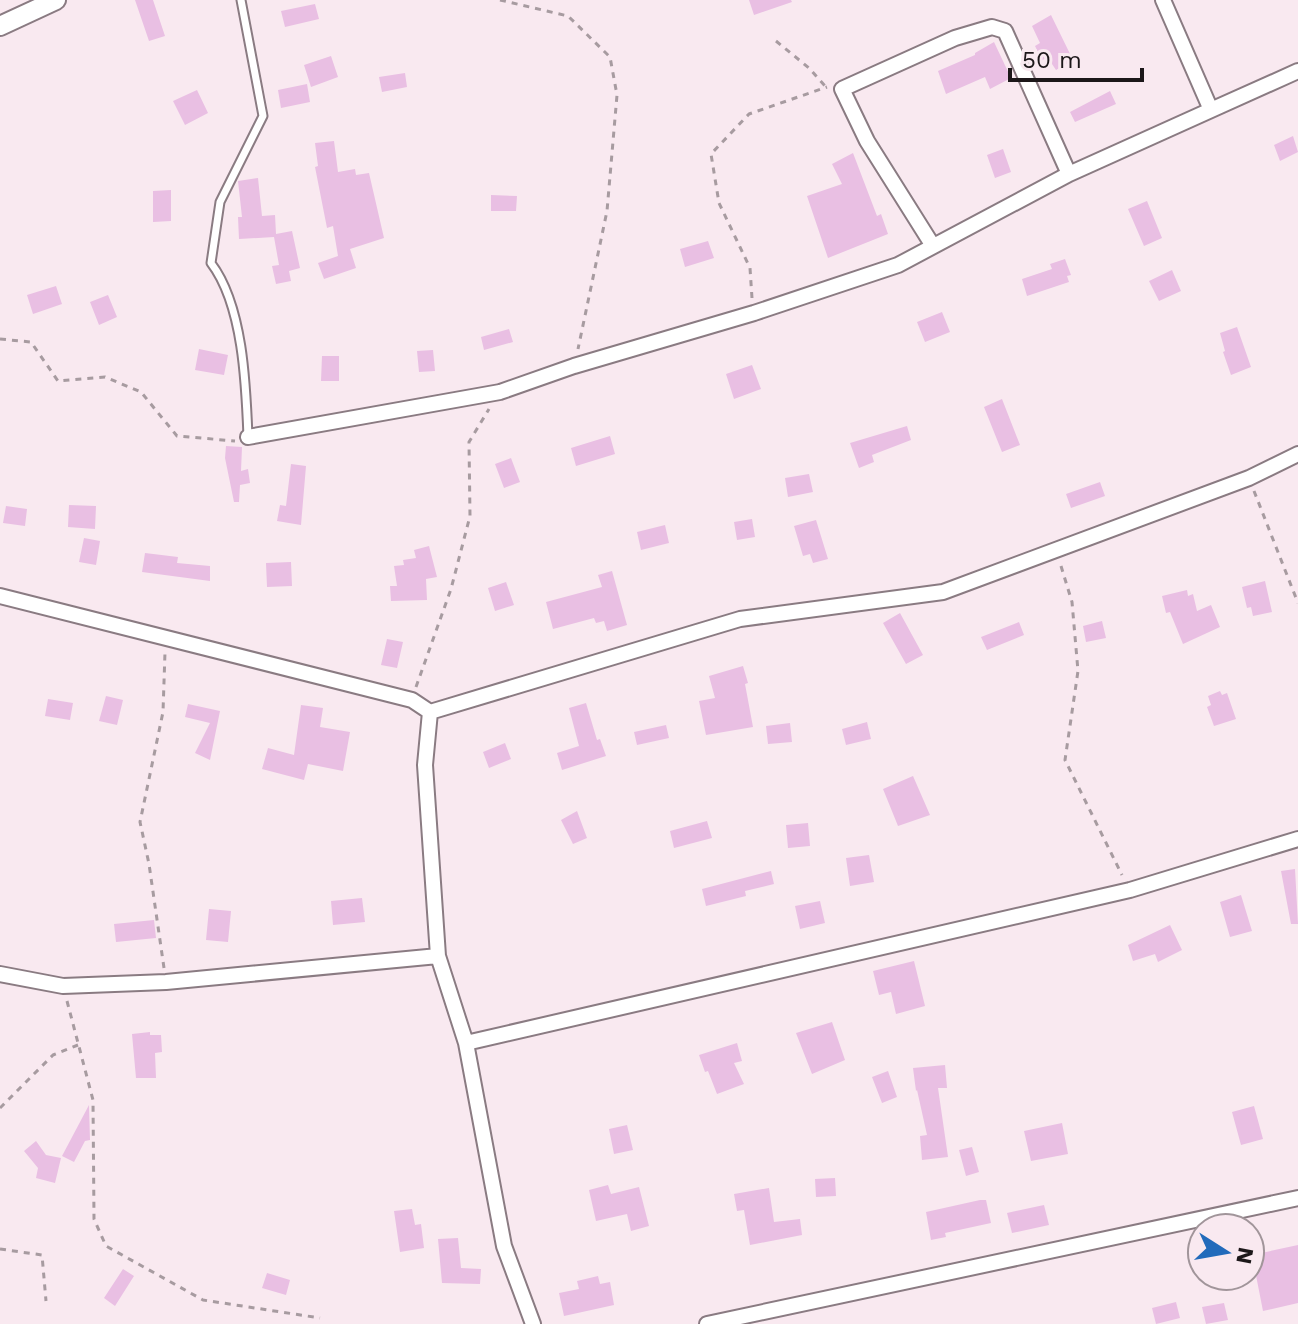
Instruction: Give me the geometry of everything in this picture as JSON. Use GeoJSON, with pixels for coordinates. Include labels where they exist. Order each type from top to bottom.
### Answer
{"type":"FeatureCollection","features":[{"type":"Feature","properties":{"kind":"street"},"geometry":{"type":"LineString","coordinates":[[0,26],[32,4],[56,0]]}},
{"type":"Feature","properties":{"kind":"street"},"geometry":{"type":"LineString","coordinates":[[1163,0],[1211,110]]}},
{"type":"Feature","properties":{"kind":"street"},"geometry":{"type":"LineString","coordinates":[[933,246],[867,141],[842,89],[955,38],[992,27],[1005,31],[1069,174]]}},
{"type":"Feature","properties":{"kind":"street"},"geometry":{"type":"LineString","coordinates":[[248,437],[500,392],[898,265],[1069,174],[1298,71]]}},
{"type":"Feature","properties":{"kind":"street"},"geometry":{"type":"LineString","coordinates":[[430,712],[740,619],[943,592],[1249,478],[1298,454]]}},
{"type":"Feature","properties":{"kind":"street"},"geometry":{"type":"LineString","coordinates":[[0,596],[412,700],[430,712]]}},
{"type":"Feature","properties":{"kind":"street"},"geometry":{"type":"LineString","coordinates":[[430,712],[425,765],[438,956],[466,1043],[504,1246],[533,1324]]}},
{"type":"Feature","properties":{"kind":"street"},"geometry":{"type":"LineString","coordinates":[[466,1043],[1130,890],[1298,839]]}},
{"type":"Feature","properties":{"kind":"street"},"geometry":{"type":"LineString","coordinates":[[0,974],[63,986],[166,982],[438,956]]}},
{"type":"Feature","properties":{"kind":"street"},"geometry":{"type":"LineString","coordinates":[[707,1324],[1298,1198]]}},
{"type":"Feature","properties":{"kind":"lane"},"geometry":{"type":"LineString","coordinates":[[241,0],[263,116],[220,202],[211,263],[222,278],[246,365],[248,437]]}},
{"type":"Feature","properties":{"kind":"path"},"geometry":{"type":"LineString","coordinates":[[500,0],[568,16],[610,57],[617,95],[607,211],[574,366]]}},
{"type":"Feature","properties":{"kind":"path"},"geometry":{"type":"LineString","coordinates":[[776,41],[809,68],[826,87]]}},
{"type":"Feature","properties":{"kind":"path"},"geometry":{"type":"LineString","coordinates":[[754,313],[750,268],[719,203],[711,154],[749,114],[826,87],[842,89]]}},
{"type":"Feature","properties":{"kind":"path"},"geometry":{"type":"LineString","coordinates":[[0,339],[31,342],[58,381],[105,377],[141,392],[177,436],[234,441],[248,437]]}},
{"type":"Feature","properties":{"kind":"path"},"geometry":{"type":"LineString","coordinates":[[412,700],[451,589],[470,516],[469,442],[500,392]]}},
{"type":"Feature","properties":{"kind":"path"},"geometry":{"type":"LineString","coordinates":[[1249,478],[1298,603]]}},
{"type":"Feature","properties":{"kind":"path"},"geometry":{"type":"LineString","coordinates":[[1057,551],[1072,602],[1078,671],[1065,760],[1130,890]]}},
{"type":"Feature","properties":{"kind":"path"},"geometry":{"type":"LineString","coordinates":[[165,637],[163,712],[140,822],[166,982]]}},
{"type":"Feature","properties":{"kind":"path"},"geometry":{"type":"LineString","coordinates":[[63,986],[93,1100],[94,1219],[106,1246],[203,1300],[320,1318]]}},
{"type":"Feature","properties":{"kind":"path"},"geometry":{"type":"LineString","coordinates":[[0,1108],[53,1055],[78,1045]]}},
{"type":"Feature","properties":{"kind":"path"},"geometry":{"type":"LineString","coordinates":[[0,1249],[42,1255],[46,1301]]}},
{"type":"Feature","properties":{"kind":"building"},"geometry":{"type":"Polygon","coordinates":[[[135,0],[153,0],[165,36],[149,41],[135,0]]]}},
{"type":"Feature","properties":{"kind":"building"},"geometry":{"type":"Polygon","coordinates":[[[749,0],[791,0],[792,2],[754,15],[749,0]]]}},
{"type":"Feature","properties":{"kind":"building"},"geometry":{"type":"Polygon","coordinates":[[[315,4],[319,19],[285,27],[281,11],[315,4]]]}},
{"type":"Feature","properties":{"kind":"building"},"geometry":{"type":"Polygon","coordinates":[[[1051,15],[1073,60],[1056,70],[1048,58],[1042,60],[1035,46],[1040,43],[1032,26],[1051,15]]]}},
{"type":"Feature","properties":{"kind":"building"},"geometry":{"type":"Polygon","coordinates":[[[994,42],[1011,78],[990,89],[985,77],[946,94],[938,71],[975,55],[994,42]]]}},
{"type":"Feature","properties":{"kind":"building"},"geometry":{"type":"Polygon","coordinates":[[[331,56],[338,77],[311,87],[304,65],[331,56]]]}},
{"type":"Feature","properties":{"kind":"building"},"geometry":{"type":"Polygon","coordinates":[[[405,73],[407,87],[382,92],[379,77],[405,73]]]}},
{"type":"Feature","properties":{"kind":"building"},"geometry":{"type":"Polygon","coordinates":[[[307,84],[310,102],[281,108],[278,90],[307,84]]]}},
{"type":"Feature","properties":{"kind":"building"},"geometry":{"type":"Polygon","coordinates":[[[197,90],[208,113],[185,125],[173,101],[197,90]]]}},
{"type":"Feature","properties":{"kind":"building"},"geometry":{"type":"Polygon","coordinates":[[[1110,91],[1116,104],[1075,122],[1070,112],[1110,91]]]}},
{"type":"Feature","properties":{"kind":"building"},"geometry":{"type":"Polygon","coordinates":[[[1293,136],[1298,152],[1280,161],[1274,145],[1293,136]]]}},
{"type":"Feature","properties":{"kind":"building"},"geometry":{"type":"Polygon","coordinates":[[[334,141],[338,172],[355,169],[356,175],[369,173],[384,238],[350,249],[356,268],[324,279],[318,263],[338,256],[333,226],[327,228],[315,167],[318,166],[315,143],[334,141]]]}},
{"type":"Feature","properties":{"kind":"building"},"geometry":{"type":"Polygon","coordinates":[[[1003,149],[1011,172],[995,178],[987,155],[1003,149]]]}},
{"type":"Feature","properties":{"kind":"building"},"geometry":{"type":"Polygon","coordinates":[[[853,153],[877,216],[881,214],[888,234],[828,258],[807,196],[842,184],[832,164],[853,153]]]}},
{"type":"Feature","properties":{"kind":"building"},"geometry":{"type":"Polygon","coordinates":[[[258,178],[262,216],[275,215],[276,234],[292,231],[300,268],[289,271],[291,281],[276,284],[272,266],[279,265],[274,237],[239,239],[238,217],[242,217],[238,181],[258,178]]]}},
{"type":"Feature","properties":{"kind":"building"},"geometry":{"type":"Polygon","coordinates":[[[171,190],[171,221],[153,222],[153,191],[171,190]]]}},
{"type":"Feature","properties":{"kind":"building"},"geometry":{"type":"Polygon","coordinates":[[[491,195],[517,196],[516,211],[491,211],[491,195]]]}},
{"type":"Feature","properties":{"kind":"building"},"geometry":{"type":"Polygon","coordinates":[[[1147,201],[1162,238],[1144,246],[1128,209],[1147,201]]]}},
{"type":"Feature","properties":{"kind":"building"},"geometry":{"type":"Polygon","coordinates":[[[708,241],[714,258],[685,267],[680,249],[708,241]]]}},
{"type":"Feature","properties":{"kind":"building"},"geometry":{"type":"Polygon","coordinates":[[[1065,259],[1071,275],[1067,276],[1069,282],[1027,296],[1022,279],[1052,269],[1050,264],[1065,259]]]}},
{"type":"Feature","properties":{"kind":"building"},"geometry":{"type":"Polygon","coordinates":[[[1172,270],[1181,291],[1159,301],[1149,281],[1172,270]]]}},
{"type":"Feature","properties":{"kind":"building"},"geometry":{"type":"Polygon","coordinates":[[[56,286],[62,304],[33,314],[27,295],[56,286]]]}},
{"type":"Feature","properties":{"kind":"building"},"geometry":{"type":"Polygon","coordinates":[[[108,295],[117,317],[99,325],[90,302],[108,295]]]}},
{"type":"Feature","properties":{"kind":"building"},"geometry":{"type":"Polygon","coordinates":[[[942,312],[950,332],[925,342],[917,322],[942,312]]]}},
{"type":"Feature","properties":{"kind":"building"},"geometry":{"type":"Polygon","coordinates":[[[1237,327],[1251,367],[1231,375],[1220,333],[1237,327]]]}},
{"type":"Feature","properties":{"kind":"building"},"geometry":{"type":"Polygon","coordinates":[[[509,329],[513,342],[484,350],[481,337],[509,329]]]}},
{"type":"Feature","properties":{"kind":"building"},"geometry":{"type":"Polygon","coordinates":[[[199,349],[228,355],[224,375],[195,370],[199,349]]]}},
{"type":"Feature","properties":{"kind":"building"},"geometry":{"type":"Polygon","coordinates":[[[433,350],[435,371],[419,372],[417,351],[433,350]]]}},
{"type":"Feature","properties":{"kind":"building"},"geometry":{"type":"Polygon","coordinates":[[[322,356],[339,356],[339,381],[321,381],[322,356]]]}},
{"type":"Feature","properties":{"kind":"building"},"geometry":{"type":"Polygon","coordinates":[[[752,365],[761,389],[734,399],[726,374],[752,365]]]}},
{"type":"Feature","properties":{"kind":"building"},"geometry":{"type":"Polygon","coordinates":[[[1002,399],[1020,445],[1002,452],[984,407],[1002,399]]]}},
{"type":"Feature","properties":{"kind":"building"},"geometry":{"type":"Polygon","coordinates":[[[907,426],[911,440],[872,455],[874,462],[859,468],[850,443],[907,426]]]}},
{"type":"Feature","properties":{"kind":"building"},"geometry":{"type":"Polygon","coordinates":[[[610,436],[615,454],[576,466],[571,448],[610,436]]]}},
{"type":"Feature","properties":{"kind":"building"},"geometry":{"type":"Polygon","coordinates":[[[226,446],[242,447],[241,471],[248,469],[250,483],[240,485],[239,502],[234,502],[225,458],[226,446]]]}},
{"type":"Feature","properties":{"kind":"building"},"geometry":{"type":"Polygon","coordinates":[[[511,458],[520,482],[504,488],[495,464],[511,458]]]}},
{"type":"Feature","properties":{"kind":"building"},"geometry":{"type":"Polygon","coordinates":[[[291,464],[306,466],[301,525],[277,521],[280,505],[286,506],[291,464]]]}},
{"type":"Feature","properties":{"kind":"building"},"geometry":{"type":"Polygon","coordinates":[[[809,474],[813,492],[788,497],[785,478],[809,474]]]}},
{"type":"Feature","properties":{"kind":"building"},"geometry":{"type":"Polygon","coordinates":[[[1100,482],[1105,496],[1071,508],[1066,494],[1100,482]]]}},
{"type":"Feature","properties":{"kind":"building"},"geometry":{"type":"Polygon","coordinates":[[[69,505],[96,506],[95,529],[68,527],[69,505]]]}},
{"type":"Feature","properties":{"kind":"building"},"geometry":{"type":"Polygon","coordinates":[[[6,506],[27,509],[25,526],[3,523],[6,506]]]}},
{"type":"Feature","properties":{"kind":"building"},"geometry":{"type":"Polygon","coordinates":[[[752,519],[755,537],[737,540],[734,522],[752,519]]]}},
{"type":"Feature","properties":{"kind":"building"},"geometry":{"type":"Polygon","coordinates":[[[816,520],[828,559],[813,563],[810,554],[803,556],[794,526],[816,520]]]}},
{"type":"Feature","properties":{"kind":"building"},"geometry":{"type":"Polygon","coordinates":[[[665,525],[669,543],[641,550],[637,532],[665,525]]]}},
{"type":"Feature","properties":{"kind":"building"},"geometry":{"type":"Polygon","coordinates":[[[84,538],[100,541],[96,565],[79,562],[84,538]]]}},
{"type":"Feature","properties":{"kind":"building"},"geometry":{"type":"Polygon","coordinates":[[[429,546],[437,577],[426,579],[427,600],[391,601],[390,586],[397,586],[394,566],[404,565],[403,560],[416,558],[414,550],[429,546]]]}},
{"type":"Feature","properties":{"kind":"building"},"geometry":{"type":"Polygon","coordinates":[[[145,553],[178,557],[177,563],[210,566],[210,581],[142,572],[145,553]]]}},
{"type":"Feature","properties":{"kind":"building"},"geometry":{"type":"Polygon","coordinates":[[[291,562],[292,586],[267,587],[266,563],[291,562]]]}},
{"type":"Feature","properties":{"kind":"building"},"geometry":{"type":"Polygon","coordinates":[[[612,571],[627,625],[607,631],[604,621],[596,623],[594,618],[553,629],[546,602],[602,587],[598,575],[612,571]]]}},
{"type":"Feature","properties":{"kind":"building"},"geometry":{"type":"Polygon","coordinates":[[[1265,581],[1272,612],[1253,616],[1251,607],[1247,608],[1242,587],[1265,581]]]}},
{"type":"Feature","properties":{"kind":"building"},"geometry":{"type":"Polygon","coordinates":[[[506,582],[514,605],[495,611],[488,588],[506,582]]]}},
{"type":"Feature","properties":{"kind":"building"},"geometry":{"type":"Polygon","coordinates":[[[1187,590],[1188,596],[1193,594],[1197,611],[1211,605],[1220,627],[1183,644],[1170,612],[1166,613],[1162,596],[1187,590]]]}},
{"type":"Feature","properties":{"kind":"building"},"geometry":{"type":"Polygon","coordinates":[[[900,613],[923,655],[906,664],[883,623],[900,613]]]}},
{"type":"Feature","properties":{"kind":"building"},"geometry":{"type":"Polygon","coordinates":[[[1102,621],[1106,638],[1086,642],[1083,626],[1102,621]]]}},
{"type":"Feature","properties":{"kind":"building"},"geometry":{"type":"Polygon","coordinates":[[[1019,622],[1024,635],[987,650],[981,637],[1019,622]]]}},
{"type":"Feature","properties":{"kind":"building"},"geometry":{"type":"Polygon","coordinates":[[[387,639],[403,642],[397,668],[381,665],[387,639]]]}},
{"type":"Feature","properties":{"kind":"building"},"geometry":{"type":"Polygon","coordinates":[[[743,666],[753,727],[706,735],[699,701],[715,698],[709,676],[743,666]]]}},
{"type":"Feature","properties":{"kind":"building"},"geometry":{"type":"Polygon","coordinates":[[[1220,691],[1222,695],[1227,693],[1236,719],[1214,726],[1207,707],[1211,705],[1208,696],[1220,691]]]}},
{"type":"Feature","properties":{"kind":"building"},"geometry":{"type":"Polygon","coordinates":[[[106,696],[123,700],[117,725],[99,721],[106,696]]]}},
{"type":"Feature","properties":{"kind":"building"},"geometry":{"type":"Polygon","coordinates":[[[48,699],[73,703],[70,720],[45,716],[48,699]]]}},
{"type":"Feature","properties":{"kind":"building"},"geometry":{"type":"Polygon","coordinates":[[[586,703],[597,740],[600,739],[606,756],[562,770],[557,753],[579,746],[569,708],[586,703]]]}},
{"type":"Feature","properties":{"kind":"building"},"geometry":{"type":"Polygon","coordinates":[[[188,704],[220,711],[210,760],[195,753],[210,723],[185,717],[188,704]]]}},
{"type":"Feature","properties":{"kind":"building"},"geometry":{"type":"Polygon","coordinates":[[[301,705],[323,708],[320,727],[350,732],[343,771],[308,764],[304,780],[262,769],[268,748],[294,755],[301,705]]]}},
{"type":"Feature","properties":{"kind":"building"},"geometry":{"type":"Polygon","coordinates":[[[867,722],[871,739],[846,745],[842,729],[867,722]]]}},
{"type":"Feature","properties":{"kind":"building"},"geometry":{"type":"Polygon","coordinates":[[[790,723],[792,742],[768,744],[766,726],[790,723]]]}},
{"type":"Feature","properties":{"kind":"building"},"geometry":{"type":"Polygon","coordinates":[[[666,725],[669,738],[637,745],[634,732],[666,725]]]}},
{"type":"Feature","properties":{"kind":"building"},"geometry":{"type":"Polygon","coordinates":[[[505,743],[511,759],[489,768],[483,752],[505,743]]]}},
{"type":"Feature","properties":{"kind":"building"},"geometry":{"type":"Polygon","coordinates":[[[913,776],[930,815],[898,826],[883,789],[913,776]]]}},
{"type":"Feature","properties":{"kind":"building"},"geometry":{"type":"Polygon","coordinates":[[[577,811],[587,838],[573,844],[561,820],[577,811]]]}},
{"type":"Feature","properties":{"kind":"building"},"geometry":{"type":"Polygon","coordinates":[[[707,821],[712,838],[674,848],[670,831],[707,821]]]}},
{"type":"Feature","properties":{"kind":"building"},"geometry":{"type":"Polygon","coordinates":[[[808,823],[810,846],[788,848],[786,825],[808,823]]]}},
{"type":"Feature","properties":{"kind":"building"},"geometry":{"type":"Polygon","coordinates":[[[869,855],[874,882],[850,886],[846,858],[869,855]]]}},
{"type":"Feature","properties":{"kind":"building"},"geometry":{"type":"Polygon","coordinates":[[[1295,869],[1298,924],[1291,924],[1281,871],[1295,869]]]}},
{"type":"Feature","properties":{"kind":"building"},"geometry":{"type":"Polygon","coordinates":[[[771,871],[774,884],[745,891],[746,896],[706,906],[702,889],[771,871]]]}},
{"type":"Feature","properties":{"kind":"building"},"geometry":{"type":"Polygon","coordinates":[[[1241,895],[1252,931],[1230,937],[1220,902],[1241,895]]]}},
{"type":"Feature","properties":{"kind":"building"},"geometry":{"type":"Polygon","coordinates":[[[362,898],[365,922],[333,925],[331,901],[362,898]]]}},
{"type":"Feature","properties":{"kind":"building"},"geometry":{"type":"Polygon","coordinates":[[[820,901],[825,923],[800,929],[795,906],[820,901]]]}},
{"type":"Feature","properties":{"kind":"building"},"geometry":{"type":"Polygon","coordinates":[[[209,909],[231,911],[228,942],[206,940],[209,909]]]}},
{"type":"Feature","properties":{"kind":"building"},"geometry":{"type":"Polygon","coordinates":[[[154,920],[156,938],[116,942],[114,924],[154,920]]]}},
{"type":"Feature","properties":{"kind":"building"},"geometry":{"type":"Polygon","coordinates":[[[1170,925],[1182,950],[1158,962],[1155,954],[1133,961],[1128,945],[1170,925]]]}},
{"type":"Feature","properties":{"kind":"building"},"geometry":{"type":"Polygon","coordinates":[[[914,961],[925,1006],[896,1014],[891,992],[879,995],[873,971],[914,961]]]}},
{"type":"Feature","properties":{"kind":"building"},"geometry":{"type":"Polygon","coordinates":[[[832,1022],[845,1060],[812,1074],[796,1033],[832,1022]]]}},
{"type":"Feature","properties":{"kind":"building"},"geometry":{"type":"Polygon","coordinates":[[[150,1032],[150,1035],[161,1035],[162,1052],[155,1053],[156,1078],[136,1078],[132,1034],[150,1032]]]}},
{"type":"Feature","properties":{"kind":"building"},"geometry":{"type":"Polygon","coordinates":[[[737,1043],[742,1061],[734,1063],[744,1084],[717,1094],[699,1055],[737,1043]]]}},
{"type":"Feature","properties":{"kind":"building"},"geometry":{"type":"Polygon","coordinates":[[[945,1065],[947,1088],[938,1088],[948,1157],[922,1160],[920,1136],[927,1135],[913,1068],[945,1065]]]}},
{"type":"Feature","properties":{"kind":"building"},"geometry":{"type":"Polygon","coordinates":[[[888,1071],[897,1097],[882,1103],[872,1077],[888,1071]]]}},
{"type":"Feature","properties":{"kind":"building"},"geometry":{"type":"Polygon","coordinates":[[[89,1105],[90,1140],[85,1141],[74,1162],[62,1156],[89,1105]]]}},
{"type":"Feature","properties":{"kind":"building"},"geometry":{"type":"Polygon","coordinates":[[[1254,1106],[1263,1139],[1241,1145],[1232,1112],[1254,1106]]]}},
{"type":"Feature","properties":{"kind":"building"},"geometry":{"type":"Polygon","coordinates":[[[1062,1123],[1068,1154],[1031,1161],[1024,1131],[1062,1123]]]}},
{"type":"Feature","properties":{"kind":"building"},"geometry":{"type":"Polygon","coordinates":[[[627,1125],[633,1150],[614,1154],[609,1129],[627,1125]]]}},
{"type":"Feature","properties":{"kind":"building"},"geometry":{"type":"Polygon","coordinates":[[[36,1141],[46,1155],[61,1158],[55,1183],[36,1178],[38,1168],[24,1151],[36,1141]]]}},
{"type":"Feature","properties":{"kind":"building"},"geometry":{"type":"Polygon","coordinates":[[[972,1147],[979,1172],[966,1176],[959,1150],[972,1147]]]}},
{"type":"Feature","properties":{"kind":"building"},"geometry":{"type":"Polygon","coordinates":[[[835,1178],[836,1196],[816,1197],[815,1179],[835,1178]]]}},
{"type":"Feature","properties":{"kind":"building"},"geometry":{"type":"Polygon","coordinates":[[[608,1185],[611,1194],[639,1187],[649,1226],[631,1231],[627,1214],[596,1221],[589,1190],[608,1185]]]}},
{"type":"Feature","properties":{"kind":"building"},"geometry":{"type":"Polygon","coordinates":[[[769,1188],[774,1222],[800,1219],[802,1235],[750,1245],[744,1210],[737,1211],[734,1194],[769,1188]]]}},
{"type":"Feature","properties":{"kind":"building"},"geometry":{"type":"Polygon","coordinates":[[[986,1200],[991,1223],[945,1233],[946,1237],[931,1240],[926,1212],[986,1200]]]}},
{"type":"Feature","properties":{"kind":"building"},"geometry":{"type":"Polygon","coordinates":[[[1044,1205],[1049,1225],[1012,1233],[1007,1213],[1044,1205]]]}},
{"type":"Feature","properties":{"kind":"building"},"geometry":{"type":"Polygon","coordinates":[[[412,1209],[415,1225],[421,1224],[424,1248],[400,1252],[394,1211],[412,1209]]]}},
{"type":"Feature","properties":{"kind":"building"},"geometry":{"type":"Polygon","coordinates":[[[458,1238],[461,1268],[481,1269],[480,1284],[442,1283],[438,1239],[458,1238]]]}},
{"type":"Feature","properties":{"kind":"building"},"geometry":{"type":"Polygon","coordinates":[[[1298,1245],[1298,1303],[1263,1311],[1259,1292],[1266,1292],[1266,1252],[1298,1245]]]}},
{"type":"Feature","properties":{"kind":"building"},"geometry":{"type":"Polygon","coordinates":[[[123,1269],[134,1276],[115,1306],[104,1298],[123,1269]]]}},
{"type":"Feature","properties":{"kind":"building"},"geometry":{"type":"Polygon","coordinates":[[[267,1273],[290,1280],[286,1295],[262,1288],[267,1273]]]}},
{"type":"Feature","properties":{"kind":"building"},"geometry":{"type":"Polygon","coordinates":[[[598,1276],[600,1284],[610,1282],[614,1305],[564,1316],[559,1293],[579,1289],[577,1281],[598,1276]]]}},
{"type":"Feature","properties":{"kind":"building"},"geometry":{"type":"Polygon","coordinates":[[[1176,1302],[1180,1318],[1156,1324],[1152,1308],[1176,1302]]]}},
{"type":"Feature","properties":{"kind":"building"},"geometry":{"type":"Polygon","coordinates":[[[1224,1303],[1228,1320],[1206,1324],[1202,1307],[1224,1303]]]}}]}
